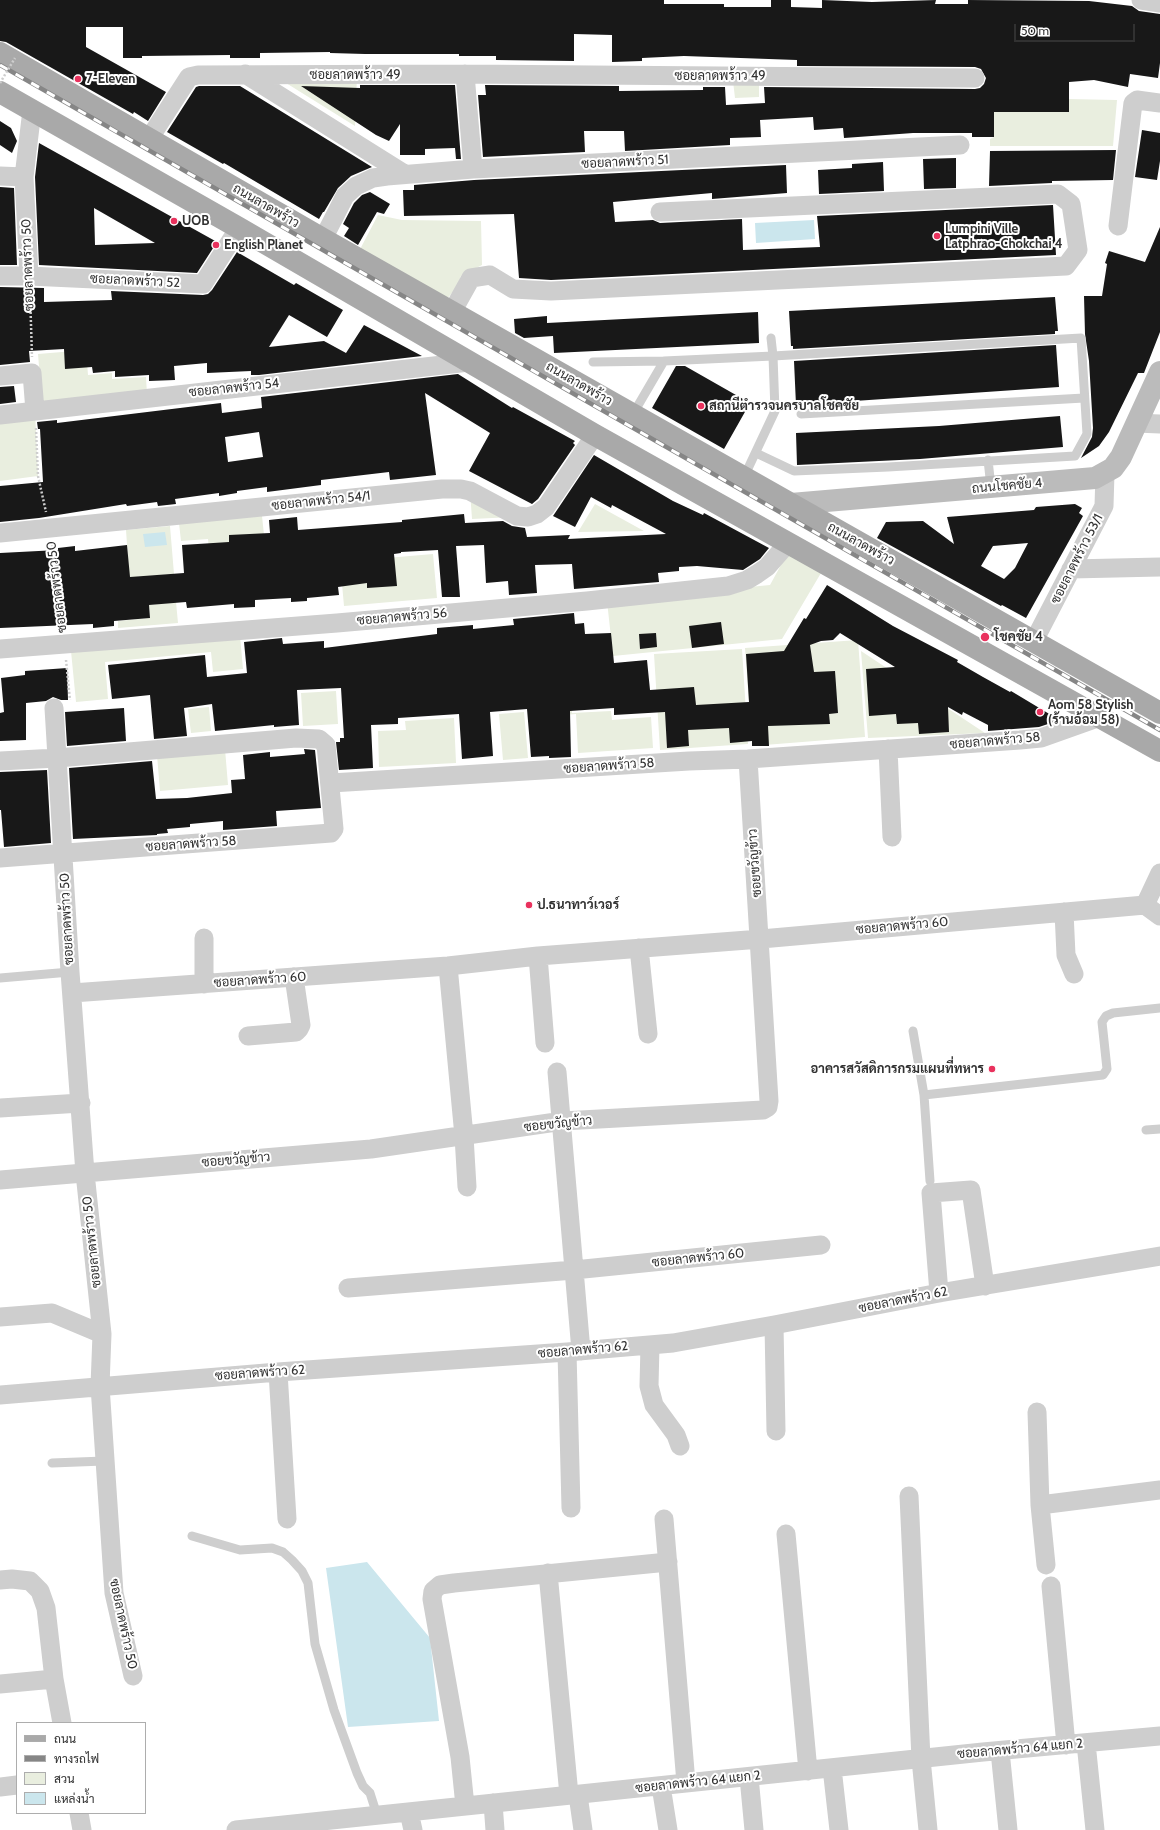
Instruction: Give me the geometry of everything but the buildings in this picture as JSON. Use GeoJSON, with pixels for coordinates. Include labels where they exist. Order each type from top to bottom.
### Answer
{"type":"FeatureCollection","features":[{"type":"Feature","properties":{"kind":"main road","name":"ถนนลาดพร้าว"},"geometry":{"type":"LineString","coordinates":[[8,55],[149,139],[323,239],[1160,712]]}},
{"type":"Feature","properties":{"kind":"main road"},"geometry":{"type":"LineString","coordinates":[[0,92],[595,434],[1160,751]]}},
{"type":"Feature","properties":{"kind":"main road","name":"ถนนโชคชัย 4"},"geometry":{"type":"LineString","coordinates":[[791,504],[1095,478],[1113,468],[1121,457],[1160,372]]}},
{"type":"Feature","properties":{"kind":"street"},"geometry":{"type":"LineString","coordinates":[[1141,0],[1160,3]]}},
{"type":"Feature","properties":{"kind":"street"},"geometry":{"type":"LineString","coordinates":[[245,74],[403,173]]}},
{"type":"Feature","properties":{"kind":"street"},"geometry":{"type":"LineString","coordinates":[[465,74],[473,169]]}},
{"type":"Feature","properties":{"kind":"street","name":"ซอยลาดพร้าว 49"},"geometry":{"type":"LineString","coordinates":[[149,139],[189,77],[198,75],[465,74],[974,78]]}},
{"type":"Feature","properties":{"kind":"street"},"geometry":{"type":"LineString","coordinates":[[1118,226],[1133,103],[1137,100],[1160,103]]}},
{"type":"Feature","properties":{"kind":"street","name":"ซอยลาดพร้าว 50"},"geometry":{"type":"LineString","coordinates":[[29,276],[24,177],[32,110]]}},
{"type":"Feature","properties":{"kind":"street","name":"ซอยลาดพร้าว 51"},"geometry":{"type":"LineString","coordinates":[[323,239],[345,196],[356,186],[373,178],[403,173],[960,145]]}},
{"type":"Feature","properties":{"kind":"street"},"geometry":{"type":"LineString","coordinates":[[0,176],[24,177]]}},
{"type":"Feature","properties":{"kind":"street"},"geometry":{"type":"LineString","coordinates":[[452,312],[471,278],[490,275],[513,289],[559,290],[1066,266],[1078,250],[1071,204],[1058,194],[660,212]]}},
{"type":"Feature","properties":{"kind":"street","name":"ซอยลาดพร้าว 52"},"geometry":{"type":"LineString","coordinates":[[0,276],[203,284],[239,228]]}},
{"type":"Feature","properties":{"kind":"street","name":"ซอยลาดพร้าว 54"},"geometry":{"type":"LineString","coordinates":[[0,415],[469,362]]}},
{"type":"Feature","properties":{"kind":"street"},"geometry":{"type":"LineString","coordinates":[[0,376],[32,373],[35,411]]}},
{"type":"Feature","properties":{"kind":"street"},"geometry":{"type":"LineString","coordinates":[[1136,423],[1160,424]]}},
{"type":"Feature","properties":{"kind":"street","name":"ซอยลาดพร้าว 54/1"},"geometry":{"type":"LineString","coordinates":[[0,533],[442,489],[461,489],[477,494],[516,516],[528,517],[537,514],[546,507],[595,434]]}},
{"type":"Feature","properties":{"kind":"street","name":"ซอยลาดพร้าว 53/1"},"geometry":{"type":"LineString","coordinates":[[1034,641],[1104,506],[1105,473]]}},
{"type":"Feature","properties":{"kind":"street","name":"ซอยลาดพร้าว 56"},"geometry":{"type":"LineString","coordinates":[[0,649],[360,621],[587,601],[728,586],[747,580],[767,567],[788,542]]}},
{"type":"Feature","properties":{"kind":"street"},"geometry":{"type":"LineString","coordinates":[[1071,569],[1160,566]]}},
{"type":"Feature","properties":{"kind":"street","name":"ซอยลาดพร้าว 50"},"geometry":{"type":"LineString","coordinates":[[54,708],[70,972],[86,1173],[102,1334],[100,1386],[114,1593],[133,1676]]}},
{"type":"Feature","properties":{"kind":"street","name":"ซอยลาดพร้าว 58"},"geometry":{"type":"LineString","coordinates":[[331,783],[690,761],[748,759],[1041,738],[1100,717]]}},
{"type":"Feature","properties":{"kind":"street","name":"ซอยลาดพร้าว 58"},"geometry":{"type":"LineString","coordinates":[[0,761],[312,738],[323,741],[326,745],[331,783],[334,828],[331,833],[0,858]]}},
{"type":"Feature","properties":{"kind":"street"},"geometry":{"type":"LineString","coordinates":[[888,749],[892,837]]}},
{"type":"Feature","properties":{"kind":"street","name":"ซอยขวัญข้าว"},"geometry":{"type":"LineString","coordinates":[[0,1180],[371,1149],[562,1121],[763,1110],[768,1106],[769,1101],[748,759]]}},
{"type":"Feature","properties":{"kind":"street"},"geometry":{"type":"LineString","coordinates":[[1153,910],[1160,874]]}},
{"type":"Feature","properties":{"kind":"street","name":"ซอยลาดพร้าว 60"},"geometry":{"type":"LineString","coordinates":[[72,994],[448,966],[538,956],[760,939],[1064,912],[1153,910]]}},
{"type":"Feature","properties":{"kind":"street"},"geometry":{"type":"LineString","coordinates":[[1064,912],[1066,955],[1074,974]]}},
{"type":"Feature","properties":{"kind":"street"},"geometry":{"type":"LineString","coordinates":[[204,938],[204,984]]}},
{"type":"Feature","properties":{"kind":"street"},"geometry":{"type":"LineString","coordinates":[[639,948],[648,1034]]}},
{"type":"Feature","properties":{"kind":"street"},"geometry":{"type":"LineString","coordinates":[[538,956],[545,1044]]}},
{"type":"Feature","properties":{"kind":"street"},"geometry":{"type":"LineString","coordinates":[[448,966],[464,1136],[467,1187]]}},
{"type":"Feature","properties":{"kind":"street"},"geometry":{"type":"LineString","coordinates":[[248,1036],[296,1032],[300,1029],[301,1025],[294,977]]}},
{"type":"Feature","properties":{"kind":"street"},"geometry":{"type":"LineString","coordinates":[[557,1072],[574,1270],[571,1508]]}},
{"type":"Feature","properties":{"kind":"street"},"geometry":{"type":"LineString","coordinates":[[0,1108],[81,1103]]}},
{"type":"Feature","properties":{"kind":"street"},"geometry":{"type":"LineString","coordinates":[[939,1293],[931,1193],[971,1190],[985,1286]]}},
{"type":"Feature","properties":{"kind":"street","name":"ซอยลาดพร้าว 60"},"geometry":{"type":"LineString","coordinates":[[348,1288],[574,1270],[821,1245]]}},
{"type":"Feature","properties":{"kind":"street","name":"ซอยลาดพร้าว 62"},"geometry":{"type":"LineString","coordinates":[[0,1395],[278,1372],[672,1343],[774,1326],[939,1293],[1160,1256]]}},
{"type":"Feature","properties":{"kind":"street"},"geometry":{"type":"LineString","coordinates":[[0,1317],[52,1313],[102,1334]]}},
{"type":"Feature","properties":{"kind":"street"},"geometry":{"type":"LineString","coordinates":[[774,1326],[776,1431]]}},
{"type":"Feature","properties":{"kind":"street"},"geometry":{"type":"LineString","coordinates":[[650,1345],[649,1386],[654,1405],[676,1435],[680,1446]]}},
{"type":"Feature","properties":{"kind":"street"},"geometry":{"type":"LineString","coordinates":[[278,1372],[287,1519]]}},
{"type":"Feature","properties":{"kind":"street"},"geometry":{"type":"LineString","coordinates":[[1037,1412],[1040,1505],[1046,1565]]}},
{"type":"Feature","properties":{"kind":"street"},"geometry":{"type":"LineString","coordinates":[[1040,1505],[1160,1490]]}},
{"type":"Feature","properties":{"kind":"street"},"geometry":{"type":"LineString","coordinates":[[909,1496],[922,1759],[928,1830]]}},
{"type":"Feature","properties":{"kind":"street"},"geometry":{"type":"LineString","coordinates":[[664,1519],[686,1783]]}},
{"type":"Feature","properties":{"kind":"street"},"geometry":{"type":"LineString","coordinates":[[786,1534],[808,1770]]}},
{"type":"Feature","properties":{"kind":"street"},"geometry":{"type":"LineString","coordinates":[[465,1806],[460,1757],[432,1599],[433,1591],[440,1585],[454,1583],[668,1562]]}},
{"type":"Feature","properties":{"kind":"street"},"geometry":{"type":"LineString","coordinates":[[548,1573],[574,1795],[582,1822]]}},
{"type":"Feature","properties":{"kind":"street"},"geometry":{"type":"LineString","coordinates":[[0,1580],[12,1579],[30,1581],[40,1591],[46,1608],[54,1679],[62,1722]]}},
{"type":"Feature","properties":{"kind":"street"},"geometry":{"type":"LineString","coordinates":[[1050,1586],[1066,1745]]}},
{"type":"Feature","properties":{"kind":"street"},"geometry":{"type":"LineString","coordinates":[[0,1684],[54,1679]]}},
{"type":"Feature","properties":{"kind":"street","name":"ซอยลาดพร้าว 64 แยก 2"},"geometry":{"type":"LineString","coordinates":[[242,1830],[326,1825],[376,1815],[411,1821],[465,1806],[808,1770],[1160,1736]]}},
{"type":"Feature","properties":{"kind":"street"},"geometry":{"type":"LineString","coordinates":[[1086,1743],[1095,1830]]}},
{"type":"Feature","properties":{"kind":"street"},"geometry":{"type":"LineString","coordinates":[[1000,1751],[1008,1830]]}},
{"type":"Feature","properties":{"kind":"street"},"geometry":{"type":"LineString","coordinates":[[832,1768],[839,1830]]}},
{"type":"Feature","properties":{"kind":"street"},"geometry":{"type":"LineString","coordinates":[[748,1777],[754,1830]]}},
{"type":"Feature","properties":{"kind":"street"},"geometry":{"type":"LineString","coordinates":[[0,1787],[16,1785]]}},
{"type":"Feature","properties":{"kind":"street"},"geometry":{"type":"LineString","coordinates":[[661,1786],[666,1809],[668,1830]]}},
{"type":"Feature","properties":{"kind":"street"},"geometry":{"type":"LineString","coordinates":[[492,1803],[496,1830]]}},
{"type":"Feature","properties":{"kind":"street"},"geometry":{"type":"LineString","coordinates":[[79,1814],[82,1830]]}},
{"type":"Feature","properties":{"kind":"lane"},"geometry":{"type":"LineString","coordinates":[[744,477],[775,411],[771,338]]}},
{"type":"Feature","properties":{"kind":"lane"},"geometry":{"type":"LineString","coordinates":[[593,362],[664,361],[695,358],[773,356],[1081,338],[1087,434],[1075,456],[794,471],[756,453]]}},
{"type":"Feature","properties":{"kind":"lane"},"geometry":{"type":"LineString","coordinates":[[633,414],[664,361]]}},
{"type":"Feature","properties":{"kind":"lane"},"geometry":{"type":"LineString","coordinates":[[800,414],[1084,398]]}},
{"type":"Feature","properties":{"kind":"lane"},"geometry":{"type":"LineString","coordinates":[[988,460],[991,487]]}},
{"type":"Feature","properties":{"kind":"lane"},"geometry":{"type":"LineString","coordinates":[[0,978],[70,972]]}},
{"type":"Feature","properties":{"kind":"lane"},"geometry":{"type":"LineString","coordinates":[[924,1094],[1103,1075],[1107,1069],[1102,1022],[1106,1016],[1113,1013],[1160,1008]]}},
{"type":"Feature","properties":{"kind":"lane"},"geometry":{"type":"LineString","coordinates":[[913,1031],[924,1094],[930,1181]]}},
{"type":"Feature","properties":{"kind":"lane"},"geometry":{"type":"LineString","coordinates":[[1146,1130],[1160,1129]]}},
{"type":"Feature","properties":{"kind":"lane"},"geometry":{"type":"LineString","coordinates":[[52,1463],[104,1461]]}},
{"type":"Feature","properties":{"kind":"lane"},"geometry":{"type":"LineString","coordinates":[[192,1536],[240,1550],[272,1548],[288,1556],[302,1571],[308,1583],[315,1644],[334,1710],[357,1773],[364,1786],[370,1793],[376,1815]]}},
{"type":"Feature","properties":{"kind":"path"},"geometry":{"type":"LineString","coordinates":[[0,84],[8,55]]}},
{"type":"Feature","properties":{"kind":"path","name":"ซอยลาดพร้าว 50"},"geometry":{"type":"LineString","coordinates":[[29,276],[32,373]]}},
{"type":"Feature","properties":{"kind":"path","name":"ซอยลาดพร้าว 50"},"geometry":{"type":"LineString","coordinates":[[35,411],[38,476],[50,528],[71,706],[54,708]]}},
{"type":"Feature","properties":{"kind":"green space"},"geometry":{"type":"Polygon","coordinates":[[[357,77],[355,126],[278,78],[357,77]]]}},
{"type":"Feature","properties":{"kind":"green space"},"geometry":{"type":"Polygon","coordinates":[[[733,81],[759,81],[759,97],[735,98],[733,81]]]}},
{"type":"Feature","properties":{"kind":"green space"},"geometry":{"type":"Polygon","coordinates":[[[1069,99],[1117,100],[1113,146],[990,146],[990,139],[994,137],[994,112],[1068,112],[1069,99]]]}},
{"type":"Feature","properties":{"kind":"green space"},"geometry":{"type":"Polygon","coordinates":[[[378,215],[402,220],[481,221],[482,265],[461,276],[456,288],[442,305],[357,255],[378,215]]]}},
{"type":"Feature","properties":{"kind":"green space"},"geometry":{"type":"Polygon","coordinates":[[[86,350],[88,375],[112,373],[112,379],[146,377],[147,394],[42,403],[38,354],[86,350]]]}},
{"type":"Feature","properties":{"kind":"green space"},"geometry":{"type":"Polygon","coordinates":[[[35,411],[38,476],[0,481],[0,415],[35,411]]]}},
{"type":"Feature","properties":{"kind":"green space"},"geometry":{"type":"Polygon","coordinates":[[[470,491],[513,517],[472,519],[470,491]]]}},
{"type":"Feature","properties":{"kind":"green space"},"geometry":{"type":"Polygon","coordinates":[[[595,504],[644,531],[578,532],[595,504]]]}},
{"type":"Feature","properties":{"kind":"green space"},"geometry":{"type":"Polygon","coordinates":[[[262,516],[267,563],[209,549],[208,539],[181,541],[179,523],[262,516]]]}},
{"type":"Feature","properties":{"kind":"green space"},"geometry":{"type":"Polygon","coordinates":[[[170,526],[174,574],[112,579],[129,573],[126,530],[170,526]]]}},
{"type":"Feature","properties":{"kind":"green space"},"geometry":{"type":"Polygon","coordinates":[[[433,554],[437,598],[344,606],[340,562],[433,554]]]}},
{"type":"Feature","properties":{"kind":"green space"},"geometry":{"type":"Polygon","coordinates":[[[787,554],[821,573],[782,639],[613,656],[607,601],[770,585],[787,554]]]}},
{"type":"Feature","properties":{"kind":"green space"},"geometry":{"type":"Polygon","coordinates":[[[176,602],[178,623],[118,628],[118,621],[150,618],[149,605],[176,602]]]}},
{"type":"Feature","properties":{"kind":"green space"},"geometry":{"type":"Polygon","coordinates":[[[240,636],[243,669],[213,672],[211,652],[105,662],[108,699],[76,702],[71,651],[240,636]]]}},
{"type":"Feature","properties":{"kind":"green space"},"geometry":{"type":"Polygon","coordinates":[[[858,640],[865,737],[752,746],[745,648],[858,640]]]}},
{"type":"Feature","properties":{"kind":"green space"},"geometry":{"type":"Polygon","coordinates":[[[742,649],[748,744],[660,750],[654,654],[742,649]]]}},
{"type":"Feature","properties":{"kind":"green space"},"geometry":{"type":"Polygon","coordinates":[[[861,651],[985,733],[868,738],[861,651]]]}},
{"type":"Feature","properties":{"kind":"green space"},"geometry":{"type":"Polygon","coordinates":[[[336,691],[338,724],[303,726],[301,693],[336,691]]]}},
{"type":"Feature","properties":{"kind":"green space"},"geometry":{"type":"Polygon","coordinates":[[[571,703],[572,713],[611,711],[612,720],[651,717],[653,748],[578,753],[576,714],[549,716],[571,703]]]}},
{"type":"Feature","properties":{"kind":"green space"},"geometry":{"type":"Polygon","coordinates":[[[209,707],[211,731],[191,733],[188,709],[209,707]]]}},
{"type":"Feature","properties":{"kind":"green space"},"geometry":{"type":"Polygon","coordinates":[[[524,712],[528,758],[503,760],[499,714],[524,712]]]}},
{"type":"Feature","properties":{"kind":"green space"},"geometry":{"type":"Polygon","coordinates":[[[454,718],[456,763],[379,767],[378,731],[406,730],[405,721],[454,718]]]}},
{"type":"Feature","properties":{"kind":"green space"},"geometry":{"type":"Polygon","coordinates":[[[225,749],[228,785],[160,791],[157,755],[225,749]]]}},
{"type":"Feature","properties":{"kind":"water"},"geometry":{"type":"Polygon","coordinates":[[[814,220],[815,239],[756,243],[755,223],[814,220]]]}},
{"type":"Feature","properties":{"kind":"water"},"geometry":{"type":"Polygon","coordinates":[[[165,532],[167,545],[145,547],[143,534],[165,532]]]}},
{"type":"Feature","properties":{"kind":"water"},"geometry":{"type":"Polygon","coordinates":[[[367,1562],[430,1638],[439,1721],[348,1727],[326,1568],[367,1562]]]}},
{"type":"Feature","properties":{"kind":"railway"},"geometry":{"type":"LineString","coordinates":[[0,65],[1160,730]]}},
{"type":"Feature","properties":{"kind":"place","name":"7-Eleven"},"geometry":{"type":"Point","coordinates":[78,79]}},
{"type":"Feature","properties":{"kind":"place","name":"UOB"},"geometry":{"type":"Point","coordinates":[174,221]}},
{"type":"Feature","properties":{"kind":"place","name":"Lumpini Ville Latphrao-Chokchai 4"},"geometry":{"type":"Point","coordinates":[937,236]}},
{"type":"Feature","properties":{"kind":"place","name":"English Planet"},"geometry":{"type":"Point","coordinates":[216,245]}},
{"type":"Feature","properties":{"kind":"place","name":"สถานีตำรวจนครบาลโชคชัย"},"geometry":{"type":"Point","coordinates":[701,406]}},
{"type":"Feature","properties":{"kind":"place","name":"โชคชัย 4"},"geometry":{"type":"Point","coordinates":[985,637]}},
{"type":"Feature","properties":{"kind":"place","name":"Aom 58 Stylish (ร้านอ้อม 58)"},"geometry":{"type":"Point","coordinates":[1040,712]}},
{"type":"Feature","properties":{"kind":"place","name":"ป.ธนาทาว์เวอร์"},"geometry":{"type":"Point","coordinates":[529,905]}},
{"type":"Feature","properties":{"kind":"place","name":"อาคารสวัสดิการกรมแผนที่ทหาร"},"geometry":{"type":"Point","coordinates":[992,1069]}}]}
